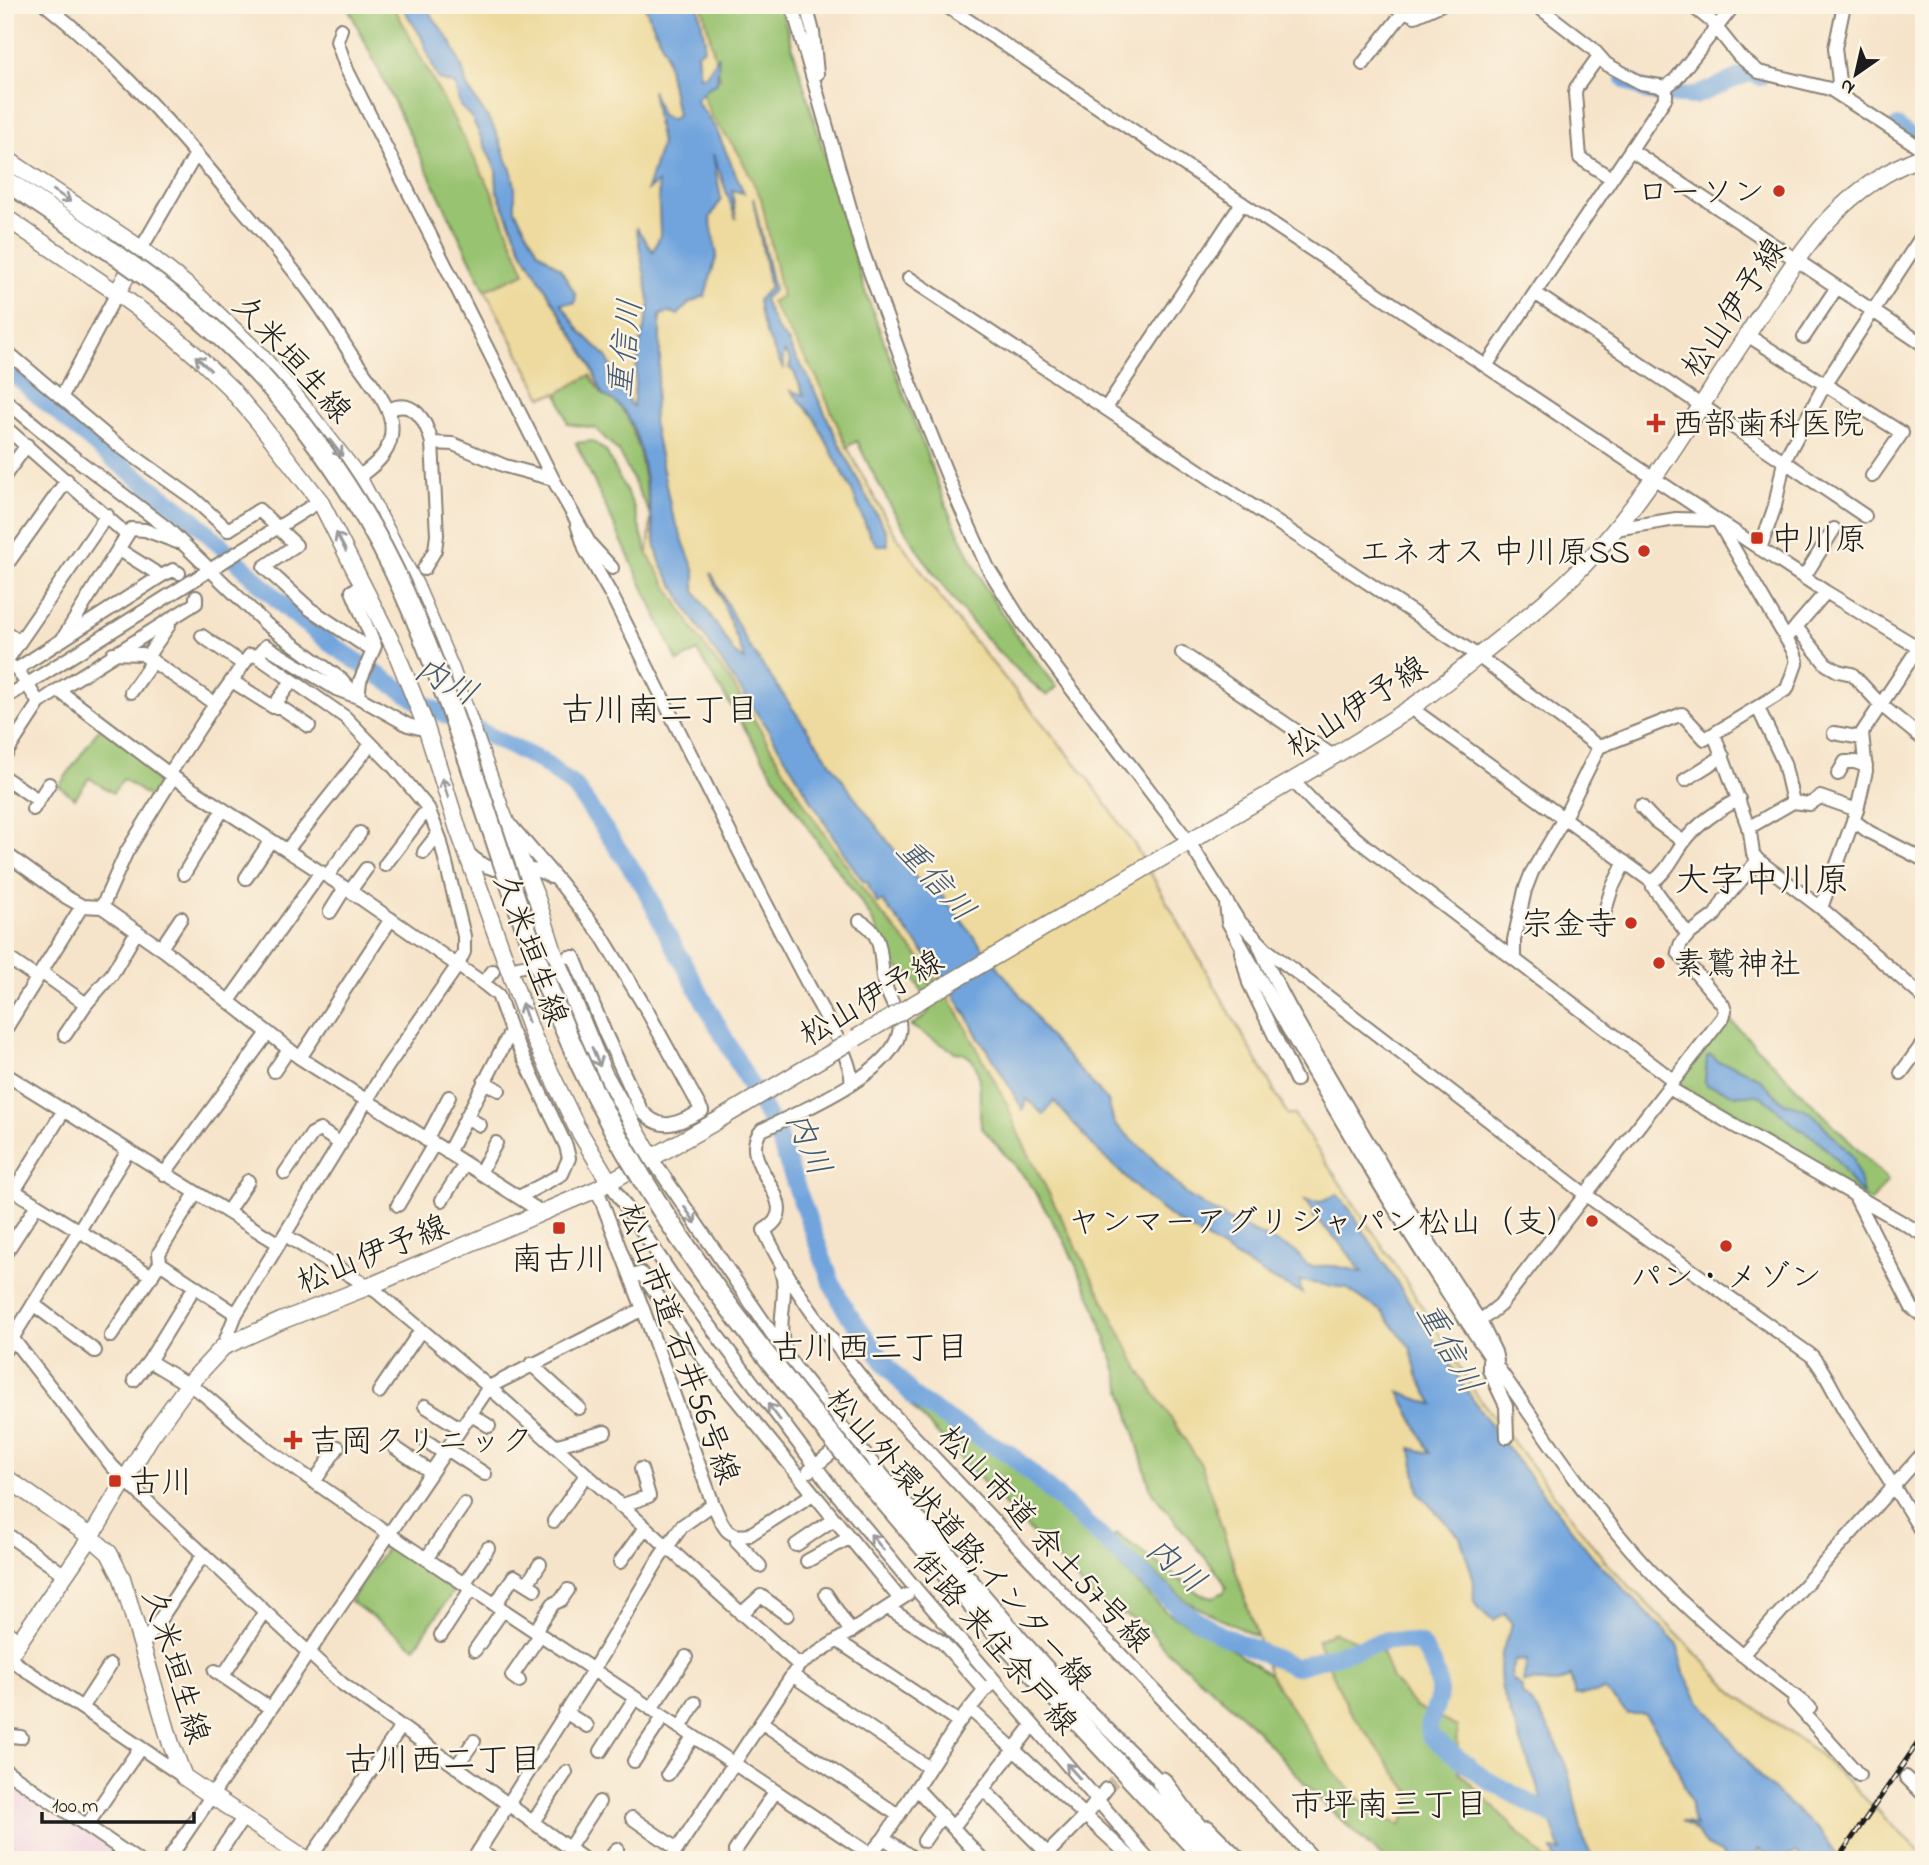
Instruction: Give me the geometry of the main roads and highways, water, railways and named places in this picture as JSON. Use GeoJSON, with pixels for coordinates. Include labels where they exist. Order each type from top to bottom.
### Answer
{"type":"FeatureCollection","features":[{"type":"Feature","properties":{"kind":"highway","name":"松山外環状道路;インター線"},"geometry":{"type":"LineString","coordinates":[[5,180],[173,296],[247,362],[309,434],[348,491],[402,589],[426,644],[516,901],[560,1017],[599,1104],[647,1189],[750,1334],[862,1474],[1010,1648],[1208,1860]]}},
{"type":"Feature","properties":{"kind":"highway","name":"松山外環状道路;インター線"},"geometry":{"type":"LineString","coordinates":[[5,196],[103,246]]}},
{"type":"Feature","properties":{"kind":"highway"},"geometry":{"type":"LineString","coordinates":[[1162,1782],[1224,1860]]}},
{"type":"Feature","properties":{"kind":"main road","name":"松山伊予線"},"geometry":{"type":"LineString","coordinates":[[7,1660],[91,1537],[150,1438],[188,1385],[223,1347],[603,1186],[1334,756],[1410,708],[1478,656],[1564,586],[1615,529],[1653,477],[1797,259],[1827,220],[1852,196],[1886,173],[1924,156]]}},
{"type":"Feature","properties":{"kind":"main road","name":"久米垣生線"},"geometry":{"type":"LineString","coordinates":[[5,158],[141,248],[190,288],[258,353],[358,477],[415,585],[451,669],[501,810],[537,900],[556,959],[604,1074],[652,1159]]}},
{"type":"Feature","properties":{"kind":"main road"},"geometry":{"type":"LineString","coordinates":[[5,216],[163,327],[231,389],[320,501],[358,477]]}},
{"type":"Feature","properties":{"kind":"main road"},"geometry":{"type":"LineString","coordinates":[[117,293],[141,248]]}},
{"type":"Feature","properties":{"kind":"main road","name":"久米垣生線"},"geometry":{"type":"LineString","coordinates":[[320,501],[394,647],[426,727],[533,1036],[603,1186]]}},
{"type":"Feature","properties":{"kind":"main road","name":"久米垣生線"},"geometry":{"type":"LineString","coordinates":[[5,1477],[91,1537],[109,1553],[122,1578],[141,1648],[184,1777],[308,1860]]}},
{"type":"Feature","properties":{"kind":"water"},"geometry":{"type":"Polygon","coordinates":[[[401,5],[424,5],[451,42],[467,87],[493,126],[512,172],[515,210],[538,251],[560,268],[576,295],[575,303],[561,303],[580,331],[606,356],[633,406],[638,351],[650,305],[636,227],[653,252],[660,235],[658,183],[647,190],[661,144],[652,90],[661,115],[671,120],[677,115],[665,51],[644,5],[698,5],[705,41],[704,49],[697,53],[700,77],[706,75],[719,55],[717,83],[707,88],[696,100],[716,129],[744,193],[732,190],[736,219],[713,154],[721,199],[710,218],[717,255],[705,296],[690,302],[678,315],[671,312],[660,315],[660,361],[653,421],[671,510],[695,572],[695,591],[735,654],[745,660],[711,573],[747,643],[858,802],[920,883],[939,892],[1028,1005],[1045,1032],[1108,1101],[1114,1123],[1187,1195],[1229,1220],[1297,1252],[1308,1265],[1336,1266],[1362,1272],[1341,1244],[1313,1216],[1317,1215],[1305,1200],[1321,1202],[1337,1194],[1505,1445],[1594,1558],[1677,1644],[1684,1673],[1696,1696],[1764,1782],[1819,1830],[1840,1860],[1805,1860],[1796,1853],[1776,1859],[1758,1849],[1750,1859],[1726,1860],[1721,1853],[1705,1845],[1697,1832],[1681,1821],[1696,1826],[1690,1801],[1676,1766],[1659,1734],[1644,1714],[1628,1714],[1604,1690],[1575,1695],[1570,1676],[1551,1684],[1523,1682],[1527,1660],[1515,1661],[1511,1671],[1512,1679],[1522,1687],[1522,1694],[1546,1723],[1558,1746],[1571,1783],[1583,1836],[1593,1860],[1556,1860],[1552,1850],[1561,1851],[1502,1690],[1501,1656],[1512,1624],[1505,1613],[1494,1621],[1479,1610],[1474,1599],[1473,1577],[1460,1537],[1419,1494],[1411,1448],[1430,1453],[1399,1392],[1434,1405],[1417,1375],[1411,1349],[1382,1312],[1346,1288],[1299,1281],[1302,1293],[1272,1279],[1175,1220],[1148,1199],[1095,1148],[1054,1101],[1044,1115],[1027,1099],[1023,1110],[933,963],[882,901],[877,903],[868,882],[863,881],[850,862],[663,568],[656,545],[639,445],[631,423],[619,406],[603,395],[589,361],[522,250],[497,191],[496,170],[472,118],[460,106],[455,85],[438,79],[421,36],[401,5]]]}},
{"type":"Feature","properties":{"kind":"water"},"geometry":{"type":"Polygon","coordinates":[[[753,198],[774,290],[764,299],[768,311],[806,374],[855,475],[886,531],[888,545],[877,545],[870,536],[852,491],[813,416],[791,391],[804,395],[794,372],[789,368],[791,361],[785,352],[784,370],[767,336],[758,300],[770,288],[753,198]]]}},
{"type":"Feature","properties":{"kind":"water"},"geometry":{"type":"Polygon","coordinates":[[[1711,1055],[1720,1063],[1732,1065],[1758,1077],[1784,1103],[1803,1108],[1814,1115],[1853,1157],[1863,1194],[1822,1145],[1764,1098],[1736,1095],[1707,1086],[1707,1057],[1711,1055]]]}},
{"type":"Feature","properties":{"kind":"waterway"},"geometry":{"type":"LineString","coordinates":[[1669,94],[1695,96],[1751,72],[1760,77]]}},
{"type":"Feature","properties":{"kind":"waterway"},"geometry":{"type":"LineString","coordinates":[[1625,79],[1646,91],[1665,94]]}},
{"type":"Feature","properties":{"kind":"waterway"},"geometry":{"type":"LineString","coordinates":[[1897,127],[1914,139],[1924,134]]}},
{"type":"Feature","properties":{"kind":"waterway","name":"内川"},"geometry":{"type":"LineString","coordinates":[[5,367],[104,452],[194,520],[286,608],[335,647],[420,702],[541,761],[576,788],[645,888],[663,926],[777,1134],[832,1284],[846,1311],[915,1398],[953,1423],[1010,1454],[1180,1609],[1221,1635],[1295,1667],[1388,1640],[1419,1643],[1433,1666],[1439,1686],[1430,1736],[1487,1780],[1563,1821]]}},
{"type":"Feature","properties":{"kind":"tunnel"},"geometry":{"type":"LineString","coordinates":[[1106,1789],[1130,1766]]}},
{"type":"Feature","properties":{"kind":"railway"},"geometry":{"type":"LineString","coordinates":[[1837,1860],[1924,1734]]}},
{"type":"Feature","properties":{"kind":"place","name":"ローソン"},"geometry":{"type":"Point","coordinates":[1779,191]}},
{"type":"Feature","properties":{"kind":"place","name":"西部歯科医院"},"geometry":{"type":"Point","coordinates":[1656,423]}},
{"type":"Feature","properties":{"kind":"place","name":"中川原"},"geometry":{"type":"Point","coordinates":[1757,538]}},
{"type":"Feature","properties":{"kind":"place","name":"エネオス 中川原SS"},"geometry":{"type":"Point","coordinates":[1644,551]}},
{"type":"Feature","properties":{"kind":"place","name":"宗金寺"},"geometry":{"type":"Point","coordinates":[1631,923]}},
{"type":"Feature","properties":{"kind":"place","name":"素鷲神社"},"geometry":{"type":"Point","coordinates":[1659,963]}},
{"type":"Feature","properties":{"kind":"place","name":"ヤンマーアグリジャパン松山（支）"},"geometry":{"type":"Point","coordinates":[1592,1221]}},
{"type":"Feature","properties":{"kind":"place","name":"南古川"},"geometry":{"type":"Point","coordinates":[559,1228]}},
{"type":"Feature","properties":{"kind":"place","name":"パン・メゾン"},"geometry":{"type":"Point","coordinates":[1726,1246]}},
{"type":"Feature","properties":{"kind":"place","name":"吉岡クリニック"},"geometry":{"type":"Point","coordinates":[293,1440]}},
{"type":"Feature","properties":{"kind":"place","name":"古川"},"geometry":{"type":"Point","coordinates":[115,1481]}},
{"type":"Feature","properties":{"kind":"district","name":"古川南三丁目"},"geometry":{"type":"Point","coordinates":[660,708]}},
{"type":"Feature","properties":{"kind":"district","name":"大字中川原"},"geometry":{"type":"Point","coordinates":[1762,879]}},
{"type":"Feature","properties":{"kind":"district","name":"古川西三丁目"},"geometry":{"type":"Point","coordinates":[870,1346]}},
{"type":"Feature","properties":{"kind":"district","name":"古川西二丁目"},"geometry":{"type":"Point","coordinates":[443,1758]}},
{"type":"Feature","properties":{"kind":"district","name":"市坪南三丁目"},"geometry":{"type":"Point","coordinates":[1389,1803]}},
{"type":"Feature","properties":{"kind":"water label","name":"重信川"},"geometry":{"type":"Point","coordinates":[623,348]}},
{"type":"Feature","properties":{"kind":"water label","name":"重信川"},"geometry":{"type":"Point","coordinates":[937,879]}},
{"type":"Feature","properties":{"kind":"water label","name":"重信川"},"geometry":{"type":"Point","coordinates":[1451,1347]}}]}
